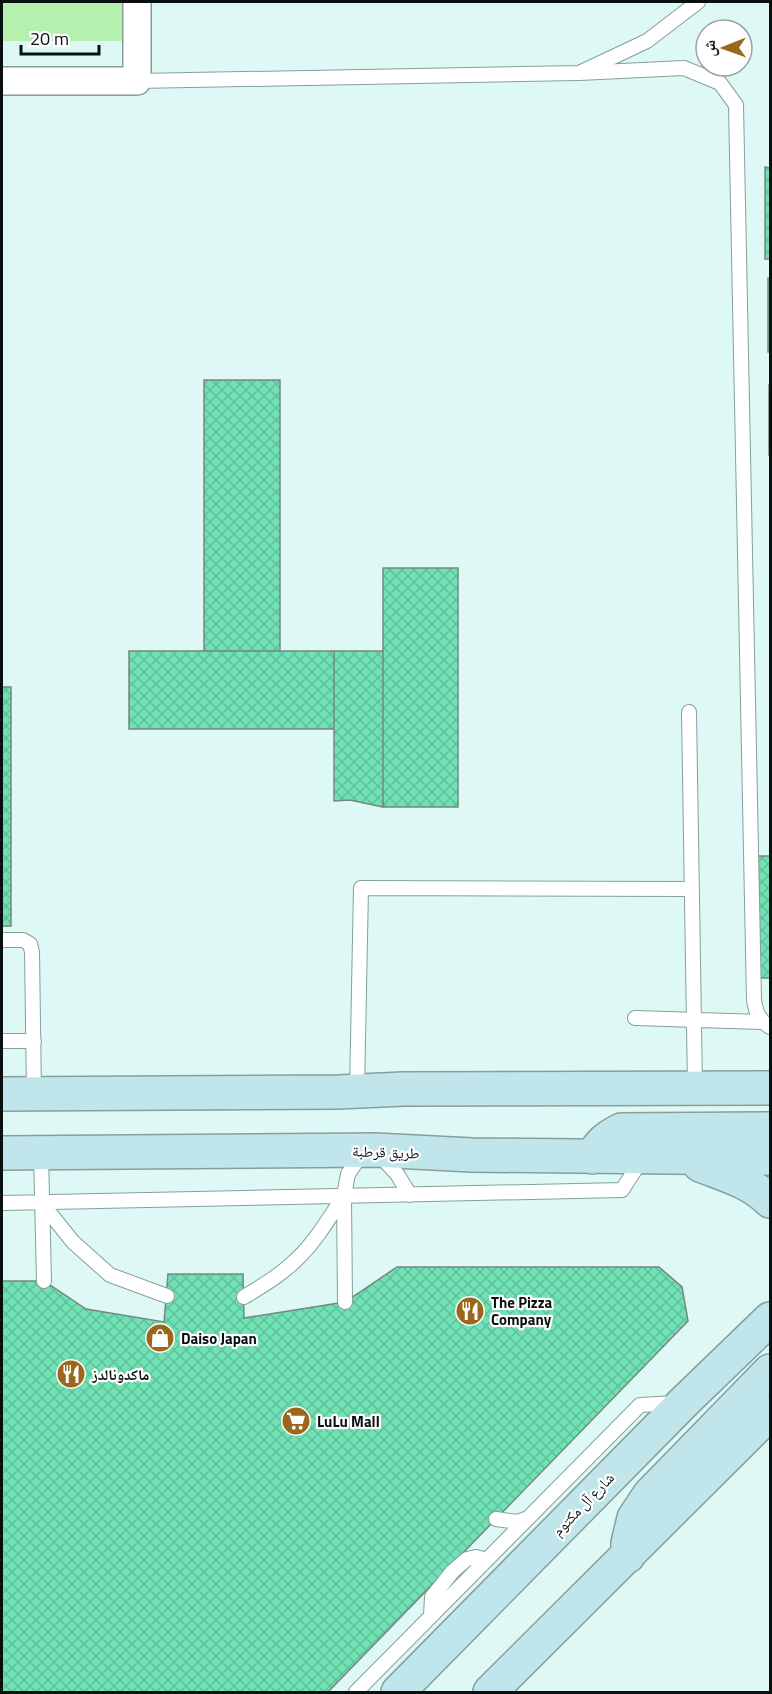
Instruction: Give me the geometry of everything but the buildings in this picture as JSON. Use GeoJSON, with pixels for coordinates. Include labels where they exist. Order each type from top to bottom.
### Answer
{"type":"FeatureCollection","features":[{"type":"Feature","properties":{"kind":"street"},"geometry":{"type":"LineString","coordinates":[[2,81],[137,81],[137,2]]}},
{"type":"Feature","properties":{"kind":"street"},"geometry":{"type":"LineString","coordinates":[[2,1094],[357,1092],[403,1089],[771,1088]]}},
{"type":"Feature","properties":{"kind":"street"},"geometry":{"type":"LineString","coordinates":[[592,1157],[599,1145],[609,1136],[621,1131],[771,1129]]}},
{"type":"Feature","properties":{"kind":"street","name":"طريق قرطبة"},"geometry":{"type":"LineString","coordinates":[[2,1153],[375,1150],[472,1155],[771,1158]]}},
{"type":"Feature","properties":{"kind":"street"},"geometry":{"type":"LineString","coordinates":[[682,1158],[745,1182],[760,1190],[771,1202]]}},
{"type":"Feature","properties":{"kind":"street","name":"شارع آل مكتوم"},"geometry":{"type":"LineString","coordinates":[[398,1692],[684,1402],[770,1319]]}},
{"type":"Feature","properties":{"kind":"street"},"geometry":{"type":"LineString","coordinates":[[628,1556],[629,1537],[634,1518],[650,1494],[771,1371]]}},
{"type":"Feature","properties":{"kind":"street"},"geometry":{"type":"LineString","coordinates":[[490,1692],[771,1413]]}},
{"type":"Feature","properties":{"kind":"lane"},"geometry":{"type":"LineString","coordinates":[[579,74],[647,41],[698,2]]}},
{"type":"Feature","properties":{"kind":"lane"},"geometry":{"type":"LineString","coordinates":[[137,81],[579,74],[684,68],[720,83],[736,105],[754,1000],[756,1012],[766,1024]]}},
{"type":"Feature","properties":{"kind":"lane"},"geometry":{"type":"LineString","coordinates":[[689,712],[695,1087]]}},
{"type":"Feature","properties":{"kind":"lane"},"geometry":{"type":"LineString","coordinates":[[357,1092],[361,888],[692,889]]}},
{"type":"Feature","properties":{"kind":"lane"},"geometry":{"type":"LineString","coordinates":[[2,940],[23,940],[30,944],[33,968],[34,1094]]}},
{"type":"Feature","properties":{"kind":"lane"},"geometry":{"type":"LineString","coordinates":[[635,1018],[695,1018],[766,1024]]}},
{"type":"Feature","properties":{"kind":"lane"},"geometry":{"type":"LineString","coordinates":[[2,1041],[34,1041]]}},
{"type":"Feature","properties":{"kind":"lane"},"geometry":{"type":"LineString","coordinates":[[345,1302],[344,1196],[348,1174],[356,1162],[375,1150],[397,1174],[410,1195]]}},
{"type":"Feature","properties":{"kind":"lane"},"geometry":{"type":"LineString","coordinates":[[41,1153],[44,1281]]}},
{"type":"Feature","properties":{"kind":"lane"},"geometry":{"type":"LineString","coordinates":[[2,1203],[622,1190],[635,1170],[638,1158]]}},
{"type":"Feature","properties":{"kind":"lane"},"geometry":{"type":"LineString","coordinates":[[244,1297],[297,1260],[317,1236],[344,1196]]}},
{"type":"Feature","properties":{"kind":"lane"},"geometry":{"type":"LineString","coordinates":[[41,1202],[73,1242],[110,1275],[167,1296]]}},
{"type":"Feature","properties":{"kind":"lane"},"geometry":{"type":"LineString","coordinates":[[356,1692],[640,1405],[658,1406],[684,1402]]}},
{"type":"Feature","properties":{"kind":"lane"},"geometry":{"type":"LineString","coordinates":[[496,1519],[517,1522],[528,1518]]}},
{"type":"Feature","properties":{"kind":"green space"},"geometry":{"type":"Polygon","coordinates":[[[2,2],[123,2],[123,41],[2,41],[2,2]]]}},
{"type":"Feature","properties":{"kind":"place","name":"The Pizza Company"},"geometry":{"type":"Point","coordinates":[470,1311]}},
{"type":"Feature","properties":{"kind":"place","name":"Daiso Japan"},"geometry":{"type":"Point","coordinates":[160,1338]}},
{"type":"Feature","properties":{"kind":"place","name":"ماكدونالدز"},"geometry":{"type":"Point","coordinates":[71,1374]}},
{"type":"Feature","properties":{"kind":"place","name":"LuLu Mall"},"geometry":{"type":"Point","coordinates":[296,1421]}}]}
